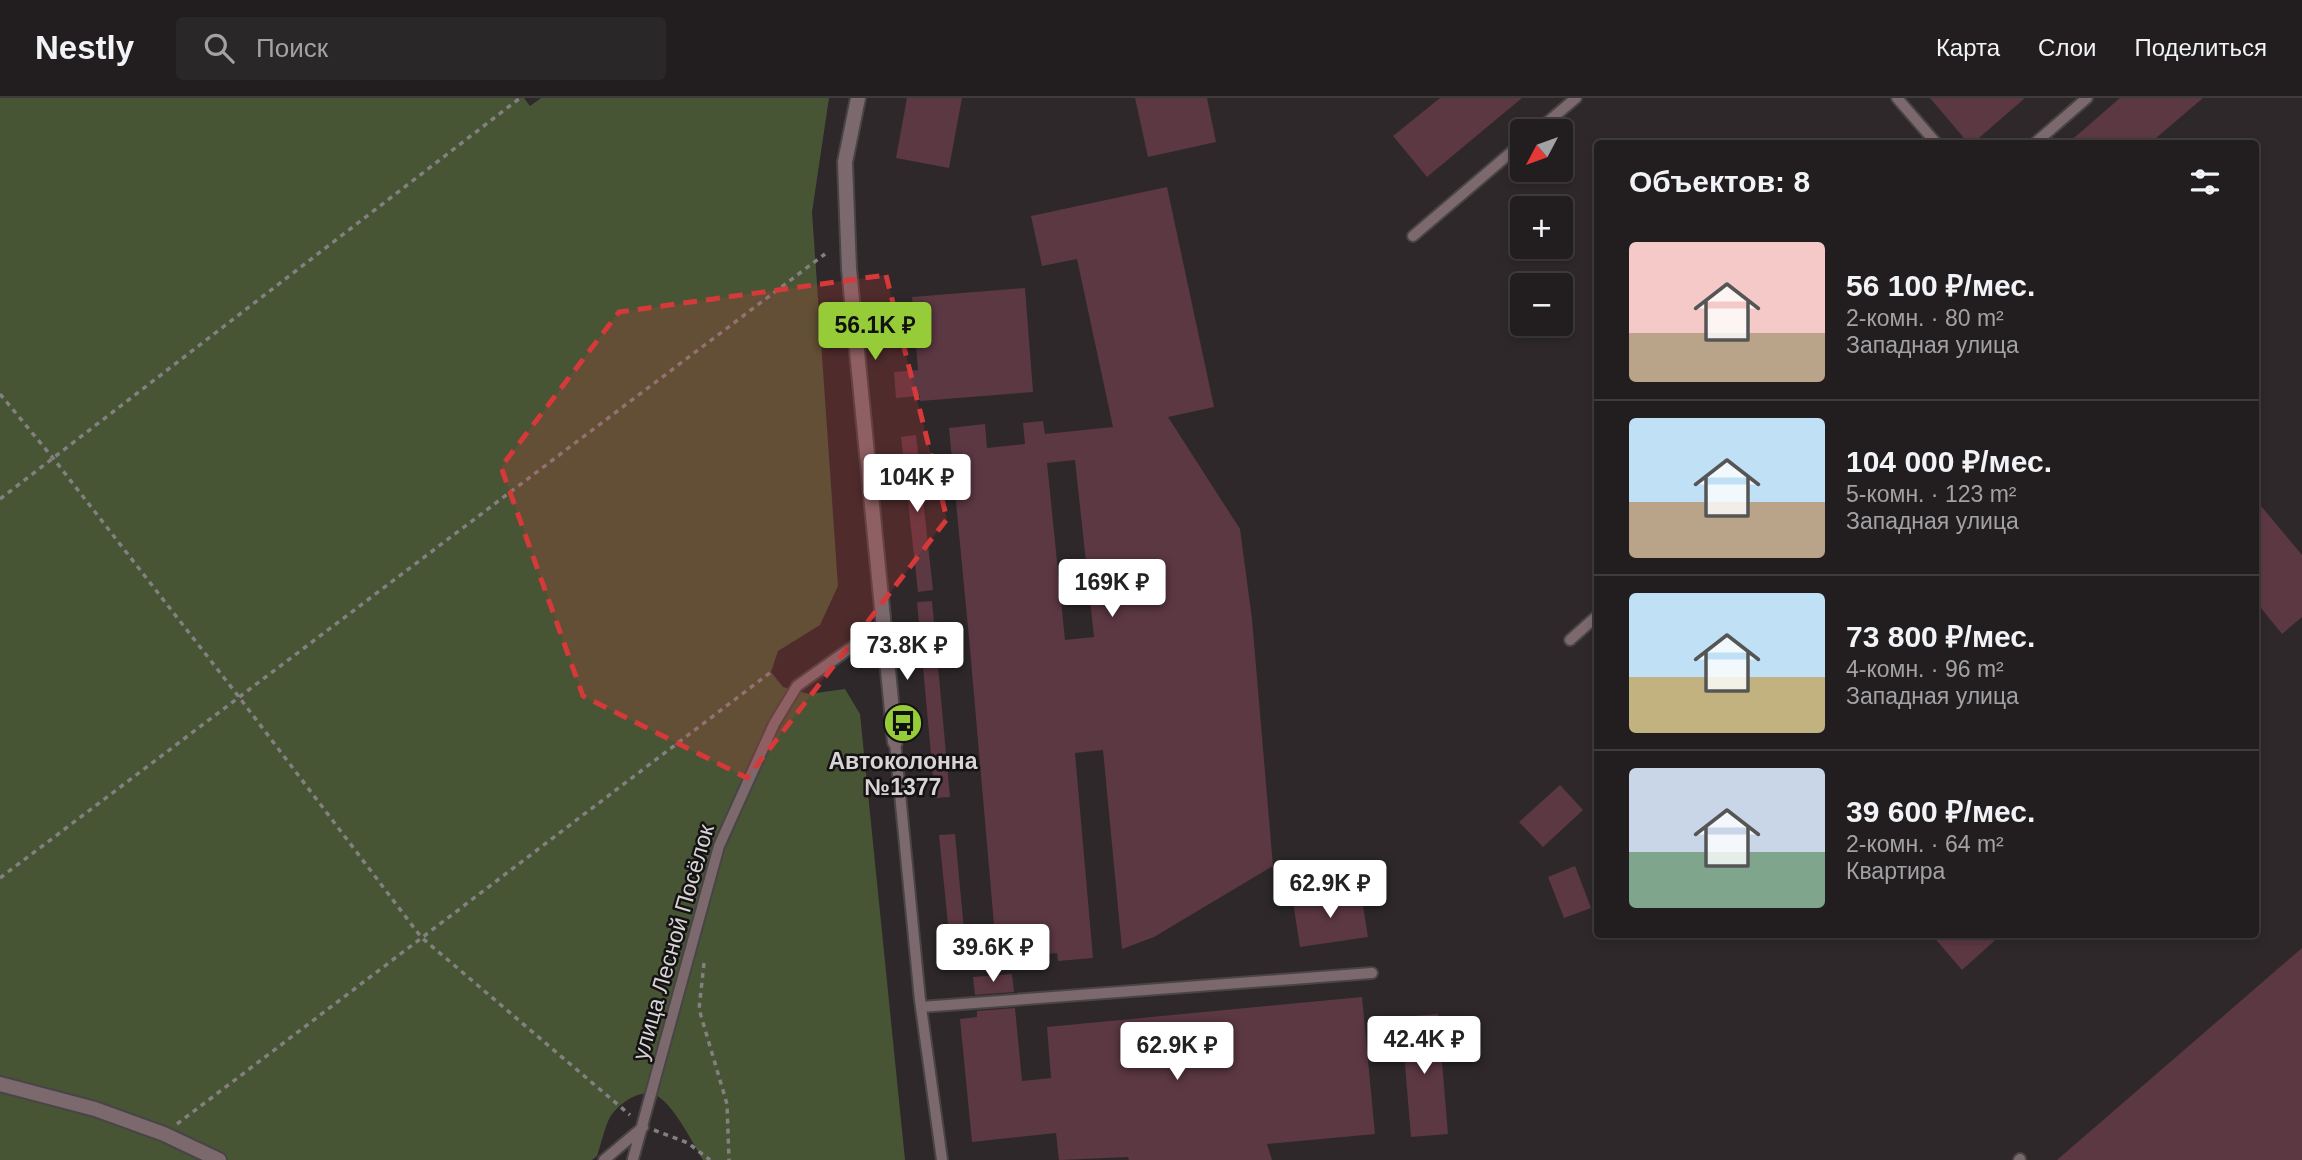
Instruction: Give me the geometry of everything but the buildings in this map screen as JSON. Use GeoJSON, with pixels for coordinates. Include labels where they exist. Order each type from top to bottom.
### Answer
{"type":"FeatureCollection","features":[{"type":"Feature","properties":{"kind":"street"},"geometry":{"type":"LineString","coordinates":[[858,98],[845,162],[849,269],[895,742]]}},
{"type":"Feature","properties":{"kind":"street"},"geometry":{"type":"LineString","coordinates":[[0,1084],[95,1110],[164,1134],[219,1160]]}},
{"type":"Feature","properties":{"kind":"lane"},"geometry":{"type":"LineString","coordinates":[[1551,119],[1576,98]]}},
{"type":"Feature","properties":{"kind":"lane"},"geometry":{"type":"LineString","coordinates":[[1897,98],[1934,140]]}},
{"type":"Feature","properties":{"kind":"lane"},"geometry":{"type":"LineString","coordinates":[[2040,140],[2087,98]]}},
{"type":"Feature","properties":{"kind":"lane"},"geometry":{"type":"LineString","coordinates":[[1413,236],[1510,153]]}},
{"type":"Feature","properties":{"kind":"lane"},"geometry":{"type":"LineString","coordinates":[[1570,640],[1594,619]]}},
{"type":"Feature","properties":{"kind":"lane","name":"улица Лесной Посёлок"},"geometry":{"type":"LineString","coordinates":[[633,1160],[719,846],[774,724],[797,687],[883,625]]}},
{"type":"Feature","properties":{"kind":"lane"},"geometry":{"type":"LineString","coordinates":[[895,742],[921,1007],[942,1160]]}},
{"type":"Feature","properties":{"kind":"lane"},"geometry":{"type":"LineString","coordinates":[[921,1007],[1372,973]]}},
{"type":"Feature","properties":{"kind":"lane"},"geometry":{"type":"LineString","coordinates":[[604,1160],[643,1127]]}},
{"type":"Feature","properties":{"kind":"path"},"geometry":{"type":"LineString","coordinates":[[0,499],[520,98]]}},
{"type":"Feature","properties":{"kind":"path"},"geometry":{"type":"LineString","coordinates":[[0,878],[825,254]]}},
{"type":"Feature","properties":{"kind":"path"},"geometry":{"type":"LineString","coordinates":[[0,394],[239,697],[421,937],[643,1127],[688,1143],[710,1160]]}},
{"type":"Feature","properties":{"kind":"path"},"geometry":{"type":"LineString","coordinates":[[164,1134],[771,672]]}},
{"type":"Feature","properties":{"kind":"path"},"geometry":{"type":"LineString","coordinates":[[705,954],[699,1009],[727,1104],[729,1160]]}},
{"type":"Feature","properties":{"kind":"highlighted area"},"geometry":{"type":"Polygon","coordinates":[[[886,275],[947,519],[747,778],[583,696],[501,467],[619,312],[886,275]]]}},
{"type":"Feature","properties":{"kind":"green space"},"geometry":{"type":"Polygon","coordinates":[[[0,98],[524,98],[530,106],[541,98],[829,98],[812,212],[838,586],[820,625],[778,651],[771,672],[783,687],[809,694],[845,689],[860,714],[905,1160],[703,1160],[672,1109],[659,1097],[646,1093],[624,1102],[613,1113],[607,1123],[597,1156],[592,1160],[0,1160],[0,98]]]}},
{"type":"Feature","properties":{"kind":"place","name":"Автоколонна №1377"},"geometry":{"type":"Point","coordinates":[903,723]}}]}
